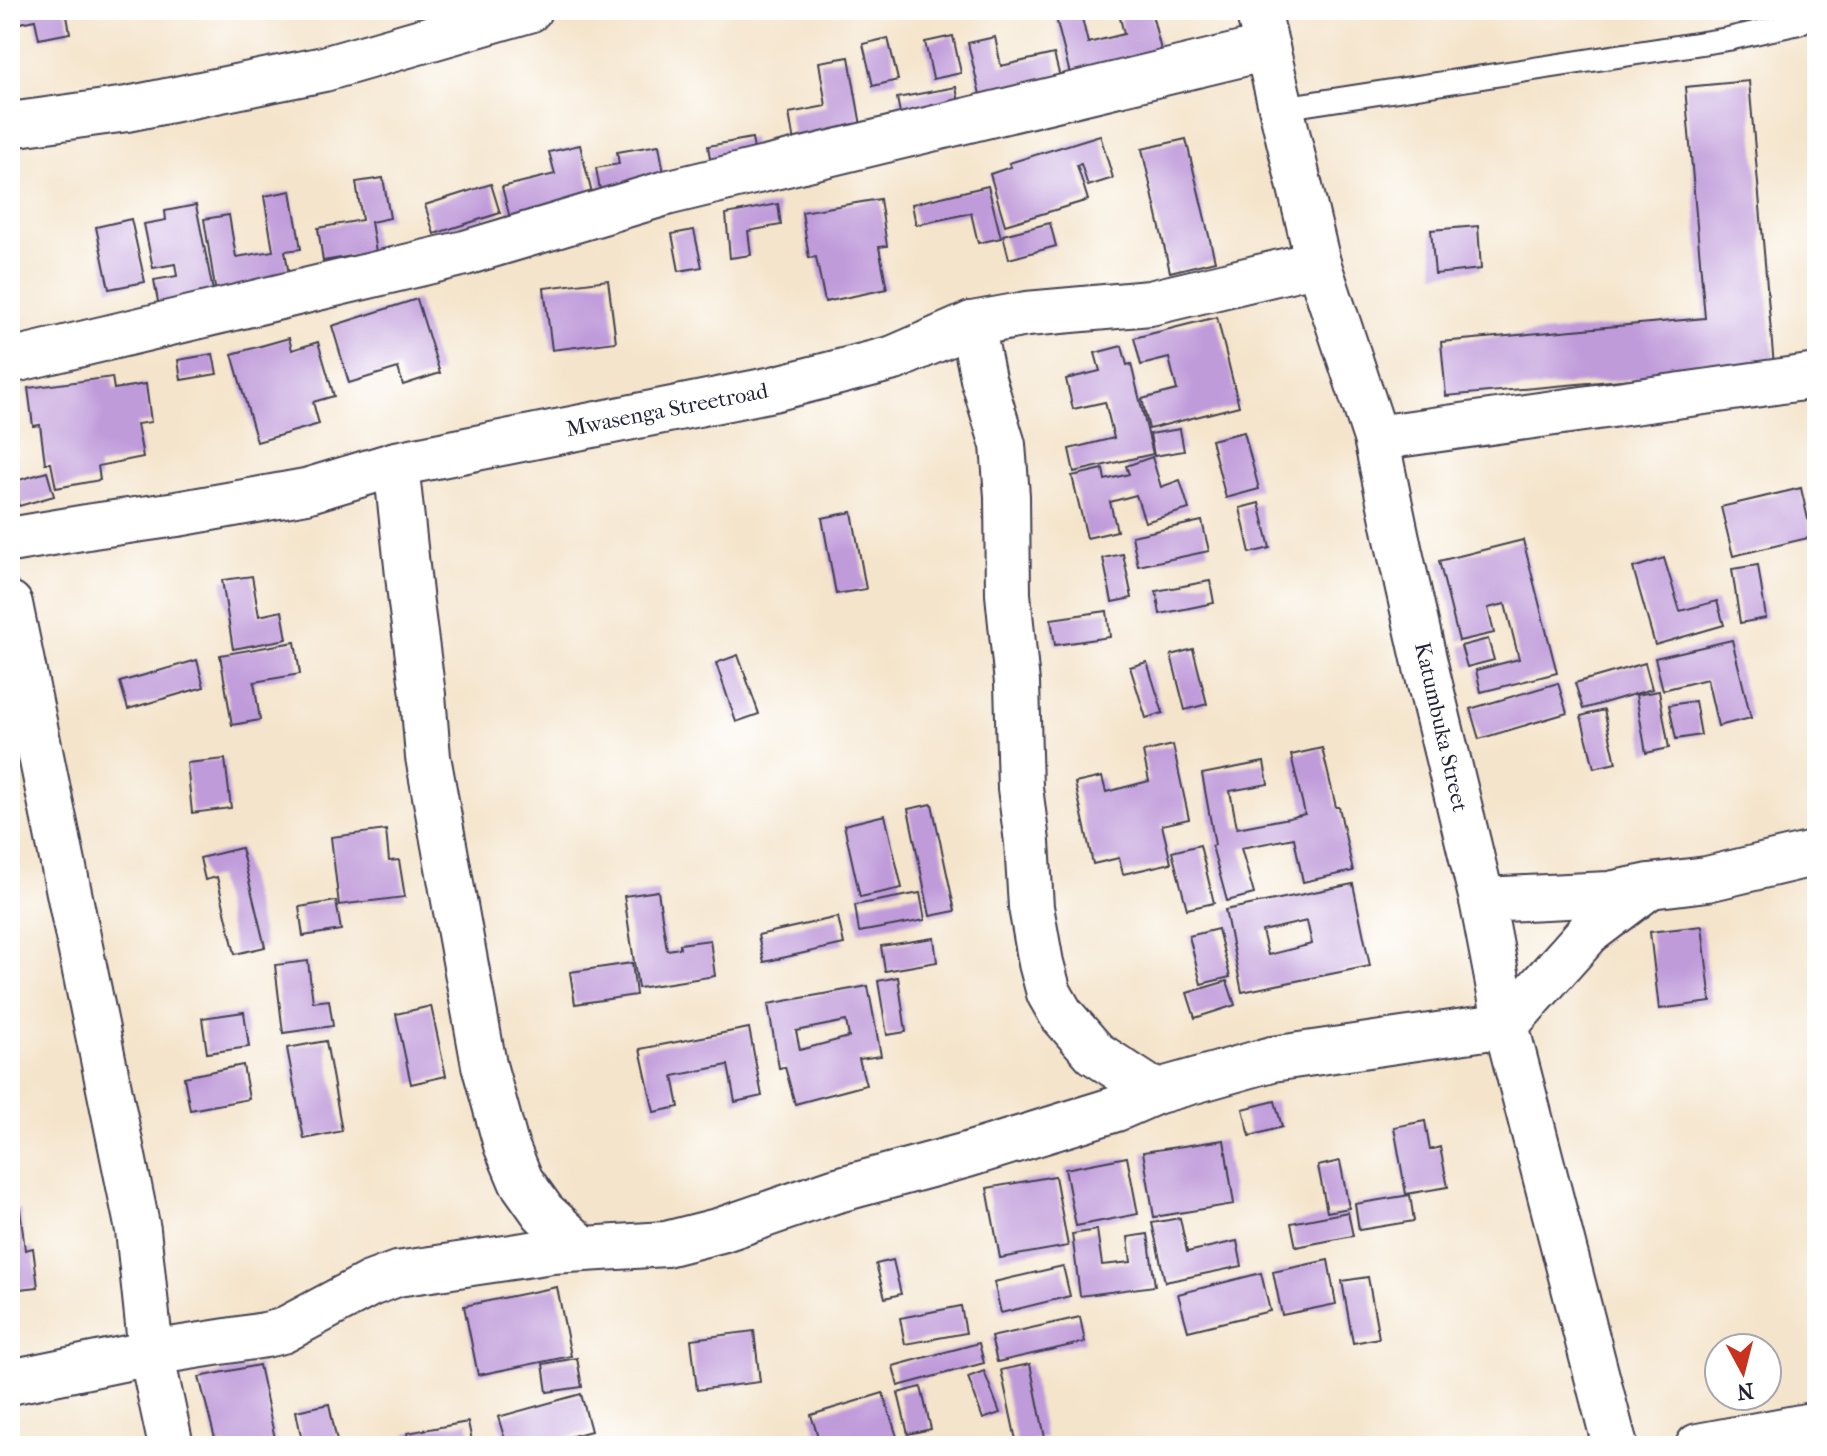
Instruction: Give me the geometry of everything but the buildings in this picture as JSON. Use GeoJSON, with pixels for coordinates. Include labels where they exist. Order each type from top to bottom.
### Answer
{"type":"FeatureCollection","features":[{"type":"Feature","properties":{"kind":"street"},"geometry":{"type":"LineString","coordinates":[[10,125],[127,109],[324,69],[529,10]]}},
{"type":"Feature","properties":{"kind":"street"},"geometry":{"type":"LineString","coordinates":[[10,361],[465,253],[666,193],[1262,29]]}},
{"type":"Feature","properties":{"kind":"street","name":"Katumbuka Street"},"geometry":{"type":"LineString","coordinates":[[1262,29],[1318,263],[1376,438],[1423,656],[1482,900],[1506,1025],[1615,1446]]}},
{"type":"Feature","properties":{"kind":"street","name":"Mwasenga Streetroad"},"geometry":{"type":"LineString","coordinates":[[10,540],[306,491],[396,464],[773,389],[894,358],[972,324],[1027,314],[1150,303],[1318,263]]}},
{"type":"Feature","properties":{"kind":"street"},"geometry":{"type":"LineString","coordinates":[[972,324],[983,379],[1003,445],[1020,788],[1031,907],[1041,963],[1049,993],[1061,1014],[1095,1053],[1155,1092]]}},
{"type":"Feature","properties":{"kind":"street"},"geometry":{"type":"LineString","coordinates":[[1376,438],[1817,376]]}},
{"type":"Feature","properties":{"kind":"street"},"geometry":{"type":"LineString","coordinates":[[396,464],[428,757],[484,1065],[506,1145],[521,1181],[543,1212],[582,1248]]}},
{"type":"Feature","properties":{"kind":"street"},"geometry":{"type":"LineString","coordinates":[[10,604],[138,1230],[151,1353],[171,1446]]}},
{"type":"Feature","properties":{"kind":"street"},"geometry":{"type":"LineString","coordinates":[[1482,900],[1609,894],[1707,879],[1817,853]]}},
{"type":"Feature","properties":{"kind":"street"},"geometry":{"type":"LineString","coordinates":[[10,1382],[151,1353],[282,1331],[370,1284],[397,1274],[582,1248],[666,1244],[721,1230],[834,1191],[967,1155],[1116,1109],[1155,1092],[1272,1059],[1506,1025],[1589,932],[1650,886]]}},
{"type":"Feature","properties":{"kind":"street"},"geometry":{"type":"LineString","coordinates":[[1698,1446],[1817,1424]]}},
{"type":"Feature","properties":{"kind":"lane"},"geometry":{"type":"LineString","coordinates":[[1281,108],[1728,39],[1799,23],[1817,13]]}}]}
